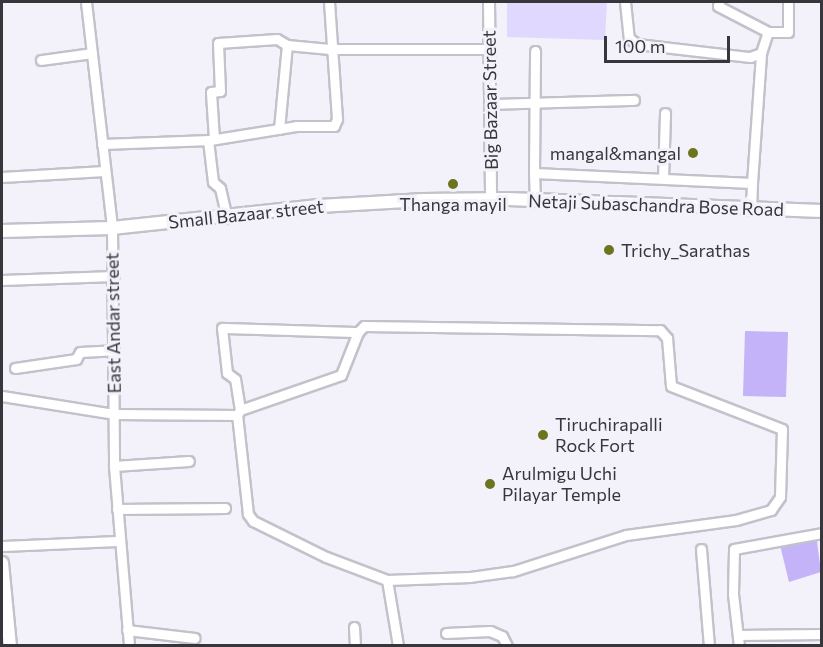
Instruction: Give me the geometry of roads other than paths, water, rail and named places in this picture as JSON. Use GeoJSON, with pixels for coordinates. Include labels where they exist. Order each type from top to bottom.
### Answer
{"type":"FeatureCollection","features":[{"type":"Feature","properties":{"kind":"main road","name":"Netaji Subaschandra Bose Road"},"geometry":{"type":"LineString","coordinates":[[491,199],[822,212]]}},
{"type":"Feature","properties":{"kind":"main road","name":"Small Bazaar street"},"geometry":{"type":"LineString","coordinates":[[2,231],[112,228],[227,218],[319,206],[491,199]]}},
{"type":"Feature","properties":{"kind":"main road"},"geometry":{"type":"LineString","coordinates":[[2,563],[10,645]]}},
{"type":"Feature","properties":{"kind":"street","name":"East Andar street"},"geometry":{"type":"LineString","coordinates":[[86,2],[112,228],[114,466],[118,541],[129,645]]}},
{"type":"Feature","properties":{"kind":"street"},"geometry":{"type":"LineString","coordinates":[[102,144],[211,140],[279,129],[336,124],[329,2]]}},
{"type":"Feature","properties":{"kind":"street","name":"Big Bazaar Street"},"geometry":{"type":"LineString","coordinates":[[489,2],[491,199]]}},
{"type":"Feature","properties":{"kind":"street"},"geometry":{"type":"LineString","coordinates":[[626,2],[629,38],[637,44],[750,57],[760,52]]}},
{"type":"Feature","properties":{"kind":"street"},"geometry":{"type":"LineString","coordinates":[[718,2],[718,6],[768,32],[788,32],[788,2]]}},
{"type":"Feature","properties":{"kind":"street"},"geometry":{"type":"LineString","coordinates":[[751,210],[760,52],[768,32]]}},
{"type":"Feature","properties":{"kind":"street"},"geometry":{"type":"LineString","coordinates":[[227,218],[220,188],[213,182],[211,92],[220,91],[218,43],[277,39],[287,45],[330,49],[489,49]]}},
{"type":"Feature","properties":{"kind":"street"},"geometry":{"type":"LineString","coordinates":[[279,129],[287,45]]}},
{"type":"Feature","properties":{"kind":"street"},"geometry":{"type":"LineString","coordinates":[[535,201],[536,51]]}},
{"type":"Feature","properties":{"kind":"street"},"geometry":{"type":"LineString","coordinates":[[41,60],[92,53]]}},
{"type":"Feature","properties":{"kind":"street"},"geometry":{"type":"LineString","coordinates":[[490,104],[634,100]]}},
{"type":"Feature","properties":{"kind":"street"},"geometry":{"type":"LineString","coordinates":[[663,178],[665,113]]}},
{"type":"Feature","properties":{"kind":"street"},"geometry":{"type":"LineString","coordinates":[[2,177],[104,171]]}},
{"type":"Feature","properties":{"kind":"street"},"geometry":{"type":"LineString","coordinates":[[534,173],[752,183]]}},
{"type":"Feature","properties":{"kind":"street"},"geometry":{"type":"LineString","coordinates":[[2,280],[114,276]]}},
{"type":"Feature","properties":{"kind":"street"},"geometry":{"type":"LineString","coordinates":[[2,396],[114,414],[239,413],[341,375],[358,332],[364,326],[661,330],[667,338],[670,385],[778,426],[783,433],[780,497],[771,510],[736,520],[626,535],[513,571],[470,577],[387,580],[326,557],[253,521],[248,514],[239,413],[235,379],[227,373],[222,328],[358,332]]}},
{"type":"Feature","properties":{"kind":"street"},"geometry":{"type":"LineString","coordinates":[[15,368],[76,359],[80,352],[114,350]]}},
{"type":"Feature","properties":{"kind":"street"},"geometry":{"type":"LineString","coordinates":[[114,466],[189,461]]}},
{"type":"Feature","properties":{"kind":"street"},"geometry":{"type":"LineString","coordinates":[[117,510],[225,507]]}},
{"type":"Feature","properties":{"kind":"street"},"geometry":{"type":"LineString","coordinates":[[822,532],[734,549],[738,640],[822,634]]}},
{"type":"Feature","properties":{"kind":"street"},"geometry":{"type":"LineString","coordinates":[[2,546],[118,541]]}},
{"type":"Feature","properties":{"kind":"street"},"geometry":{"type":"LineString","coordinates":[[700,549],[709,645]]}},
{"type":"Feature","properties":{"kind":"street"},"geometry":{"type":"LineString","coordinates":[[387,580],[398,645]]}},
{"type":"Feature","properties":{"kind":"street"},"geometry":{"type":"LineString","coordinates":[[354,627],[355,645]]}},
{"type":"Feature","properties":{"kind":"street"},"geometry":{"type":"LineString","coordinates":[[128,630],[195,638]]}},
{"type":"Feature","properties":{"kind":"street"},"geometry":{"type":"LineString","coordinates":[[446,633],[490,631],[502,636],[507,645]]}},
{"type":"Feature","properties":{"kind":"place","name":"mangal&mangal"},"geometry":{"type":"Point","coordinates":[693,153]}},
{"type":"Feature","properties":{"kind":"place","name":"Thanga mayil"},"geometry":{"type":"Point","coordinates":[453,184]}},
{"type":"Feature","properties":{"kind":"place","name":"Trichy_Sarathas"},"geometry":{"type":"Point","coordinates":[609,250]}},
{"type":"Feature","properties":{"kind":"place","name":"Tiruchirapalli Rock Fort"},"geometry":{"type":"Point","coordinates":[543,435]}},
{"type":"Feature","properties":{"kind":"place","name":"Arulmigu Uchi Pilayar Temple"},"geometry":{"type":"Point","coordinates":[490,484]}}]}
